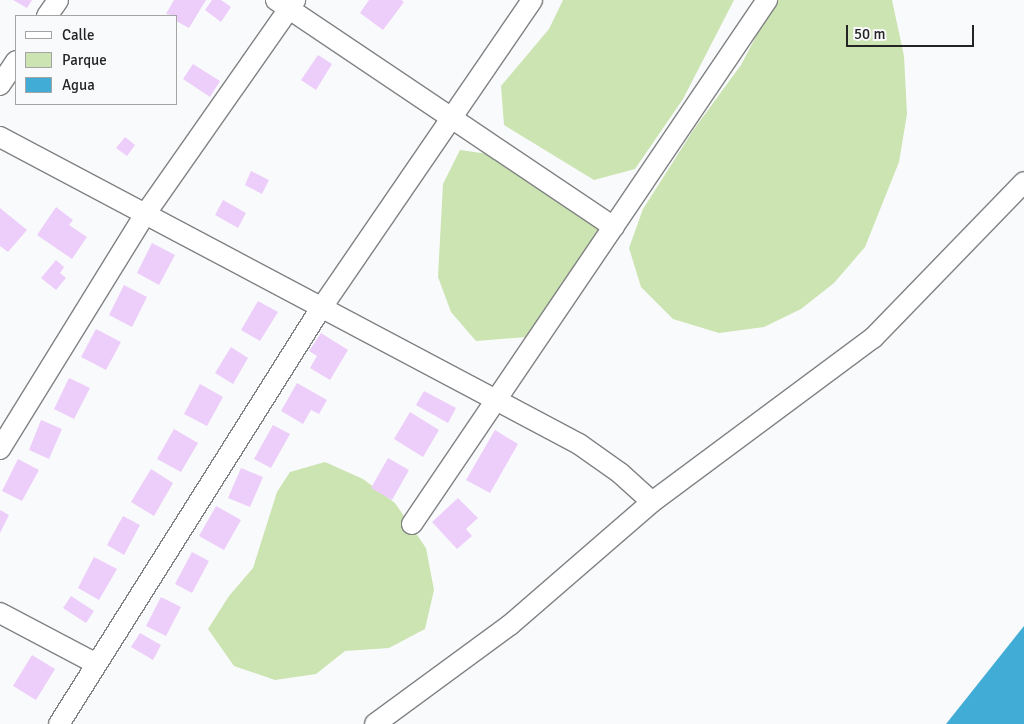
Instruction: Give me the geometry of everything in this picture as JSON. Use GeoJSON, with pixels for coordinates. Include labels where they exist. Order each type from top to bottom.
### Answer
{"type":"FeatureCollection","features":[{"type":"Feature","properties":{"kind":"street"},"geometry":{"type":"LineString","coordinates":[[48,15],[58,0]]}},
{"type":"Feature","properties":{"kind":"street"},"geometry":{"type":"LineString","coordinates":[[59,724],[95,663],[322,307],[532,0]]}},
{"type":"Feature","properties":{"kind":"street"},"geometry":{"type":"LineString","coordinates":[[412,524],[767,0]]}},
{"type":"Feature","properties":{"kind":"street"},"geometry":{"type":"LineString","coordinates":[[0,449],[146,213],[286,3],[614,227]]}},
{"type":"Feature","properties":{"kind":"street"},"geometry":{"type":"LineString","coordinates":[[0,85],[15,62]]}},
{"type":"Feature","properties":{"kind":"street"},"geometry":{"type":"LineString","coordinates":[[0,137],[579,444],[620,473],[652,502]]}},
{"type":"Feature","properties":{"kind":"street"},"geometry":{"type":"LineString","coordinates":[[375,724],[510,625],[652,502],[874,338],[1024,182]]}},
{"type":"Feature","properties":{"kind":"street"},"geometry":{"type":"LineString","coordinates":[[0,613],[95,663]]}},
{"type":"Feature","properties":{"kind":"green space"},"geometry":{"type":"Polygon","coordinates":[[[563,0],[734,0],[683,99],[635,169],[594,180],[504,125],[501,86],[549,29],[563,0]]]}},
{"type":"Feature","properties":{"kind":"green space"},"geometry":{"type":"Polygon","coordinates":[[[775,0],[892,0],[904,56],[907,114],[899,162],[865,247],[834,283],[801,309],[764,327],[719,333],[673,319],[641,287],[629,248],[643,209],[694,129],[741,65],[775,0]]]}},
{"type":"Feature","properties":{"kind":"green space"},"geometry":{"type":"Polygon","coordinates":[[[460,150],[495,155],[598,210],[608,247],[591,279],[561,316],[526,337],[476,341],[451,312],[438,277],[443,184],[460,150]]]}},
{"type":"Feature","properties":{"kind":"green space"},"geometry":{"type":"Polygon","coordinates":[[[325,462],[363,479],[395,503],[426,548],[434,590],[425,629],[389,648],[345,651],[316,674],[275,680],[234,666],[208,629],[229,596],[253,568],[277,492],[290,472],[325,462]]]}},
{"type":"Feature","properties":{"kind":"water"},"geometry":{"type":"Polygon","coordinates":[[[1024,626],[1024,724],[946,724],[1024,626]]]}},
{"type":"Feature","properties":{"kind":"building"},"geometry":{"type":"Polygon","coordinates":[[[13,0],[32,0],[27,8],[13,0]]]}},
{"type":"Feature","properties":{"kind":"building"},"geometry":{"type":"Polygon","coordinates":[[[174,0],[206,0],[189,28],[178,22],[178,15],[166,14],[174,0]]]}},
{"type":"Feature","properties":{"kind":"building"},"geometry":{"type":"Polygon","coordinates":[[[212,0],[221,0],[231,7],[221,22],[205,10],[212,0]]]}},
{"type":"Feature","properties":{"kind":"building"},"geometry":{"type":"Polygon","coordinates":[[[369,0],[401,0],[404,2],[383,30],[360,13],[369,0]]]}},
{"type":"Feature","properties":{"kind":"building"},"geometry":{"type":"Polygon","coordinates":[[[318,55],[332,64],[316,90],[301,80],[318,55]]]}},
{"type":"Feature","properties":{"kind":"building"},"geometry":{"type":"Polygon","coordinates":[[[193,64],[220,81],[210,97],[183,79],[193,64]]]}},
{"type":"Feature","properties":{"kind":"building"},"geometry":{"type":"Polygon","coordinates":[[[125,137],[135,145],[127,156],[116,148],[125,137]]]}},
{"type":"Feature","properties":{"kind":"building"},"geometry":{"type":"Polygon","coordinates":[[[251,171],[269,180],[262,194],[245,185],[251,171]]]}},
{"type":"Feature","properties":{"kind":"building"},"geometry":{"type":"Polygon","coordinates":[[[223,200],[246,213],[238,228],[215,215],[223,200]]]}},
{"type":"Feature","properties":{"kind":"building"},"geometry":{"type":"Polygon","coordinates":[[[56,207],[73,220],[69,225],[87,237],[72,259],[37,235],[56,207]]]}},
{"type":"Feature","properties":{"kind":"building"},"geometry":{"type":"Polygon","coordinates":[[[0,208],[27,230],[8,252],[0,246],[0,208]]]}},
{"type":"Feature","properties":{"kind":"building"},"geometry":{"type":"Polygon","coordinates":[[[152,243],[175,255],[159,285],[137,273],[152,243]]]}},
{"type":"Feature","properties":{"kind":"building"},"geometry":{"type":"Polygon","coordinates":[[[56,260],[64,267],[60,273],[66,278],[56,290],[41,278],[56,260]]]}},
{"type":"Feature","properties":{"kind":"building"},"geometry":{"type":"Polygon","coordinates":[[[124,285],[147,297],[132,327],[109,315],[124,285]]]}},
{"type":"Feature","properties":{"kind":"building"},"geometry":{"type":"Polygon","coordinates":[[[258,301],[278,312],[260,341],[241,330],[258,301]]]}},
{"type":"Feature","properties":{"kind":"building"},"geometry":{"type":"Polygon","coordinates":[[[96,329],[121,342],[106,370],[81,357],[96,329]]]}},
{"type":"Feature","properties":{"kind":"building"},"geometry":{"type":"Polygon","coordinates":[[[321,333],[348,350],[330,380],[310,368],[317,356],[309,351],[321,333]]]}},
{"type":"Feature","properties":{"kind":"building"},"geometry":{"type":"Polygon","coordinates":[[[231,347],[248,358],[233,384],[215,373],[231,347]]]}},
{"type":"Feature","properties":{"kind":"building"},"geometry":{"type":"Polygon","coordinates":[[[69,378],[90,388],[74,419],[54,409],[69,378]]]}},
{"type":"Feature","properties":{"kind":"building"},"geometry":{"type":"Polygon","coordinates":[[[297,383],[327,400],[319,414],[311,410],[303,424],[281,411],[297,383]]]}},
{"type":"Feature","properties":{"kind":"building"},"geometry":{"type":"Polygon","coordinates":[[[200,384],[223,397],[207,426],[184,414],[200,384]]]}},
{"type":"Feature","properties":{"kind":"building"},"geometry":{"type":"Polygon","coordinates":[[[424,391],[456,408],[448,423],[416,405],[424,391]]]}},
{"type":"Feature","properties":{"kind":"building"},"geometry":{"type":"Polygon","coordinates":[[[410,412],[439,430],[423,457],[394,439],[410,412]]]}},
{"type":"Feature","properties":{"kind":"building"},"geometry":{"type":"Polygon","coordinates":[[[41,420],[62,429],[49,459],[29,450],[41,420]]]}},
{"type":"Feature","properties":{"kind":"building"},"geometry":{"type":"Polygon","coordinates":[[[273,425],[290,434],[271,468],[254,459],[273,425]]]}},
{"type":"Feature","properties":{"kind":"building"},"geometry":{"type":"Polygon","coordinates":[[[174,429],[198,443],[181,472],[157,459],[174,429]]]}},
{"type":"Feature","properties":{"kind":"building"},"geometry":{"type":"Polygon","coordinates":[[[495,430],[518,444],[490,493],[466,480],[495,430]]]}},
{"type":"Feature","properties":{"kind":"building"},"geometry":{"type":"Polygon","coordinates":[[[388,458],[409,470],[392,500],[371,488],[388,458]]]}},
{"type":"Feature","properties":{"kind":"building"},"geometry":{"type":"Polygon","coordinates":[[[18,459],[39,470],[22,501],[2,491],[18,459]]]}},
{"type":"Feature","properties":{"kind":"building"},"geometry":{"type":"Polygon","coordinates":[[[241,468],[263,477],[250,507],[228,498],[241,468]]]}},
{"type":"Feature","properties":{"kind":"building"},"geometry":{"type":"Polygon","coordinates":[[[151,469],[173,483],[154,516],[131,502],[151,469]]]}},
{"type":"Feature","properties":{"kind":"building"},"geometry":{"type":"Polygon","coordinates":[[[458,498],[478,518],[466,529],[472,536],[457,549],[432,522],[458,498]]]}},
{"type":"Feature","properties":{"kind":"building"},"geometry":{"type":"Polygon","coordinates":[[[216,506],[241,520],[224,550],[199,536],[216,506]]]}},
{"type":"Feature","properties":{"kind":"building"},"geometry":{"type":"Polygon","coordinates":[[[0,510],[9,515],[0,533],[0,510]]]}},
{"type":"Feature","properties":{"kind":"building"},"geometry":{"type":"Polygon","coordinates":[[[123,516],[140,525],[124,555],[107,545],[123,516]]]}},
{"type":"Feature","properties":{"kind":"building"},"geometry":{"type":"Polygon","coordinates":[[[192,552],[209,561],[192,593],[175,584],[192,552]]]}},
{"type":"Feature","properties":{"kind":"building"},"geometry":{"type":"Polygon","coordinates":[[[94,557],[117,569],[99,600],[78,588],[94,557]]]}},
{"type":"Feature","properties":{"kind":"building"},"geometry":{"type":"Polygon","coordinates":[[[71,596],[94,611],[86,623],[63,608],[71,596]]]}},
{"type":"Feature","properties":{"kind":"building"},"geometry":{"type":"Polygon","coordinates":[[[161,597],[181,607],[166,636],[146,626],[161,597]]]}},
{"type":"Feature","properties":{"kind":"building"},"geometry":{"type":"Polygon","coordinates":[[[140,633],[161,645],[153,660],[131,647],[140,633]]]}},
{"type":"Feature","properties":{"kind":"building"},"geometry":{"type":"Polygon","coordinates":[[[32,655],[55,669],[36,700],[13,686],[32,655]]]}}]}
